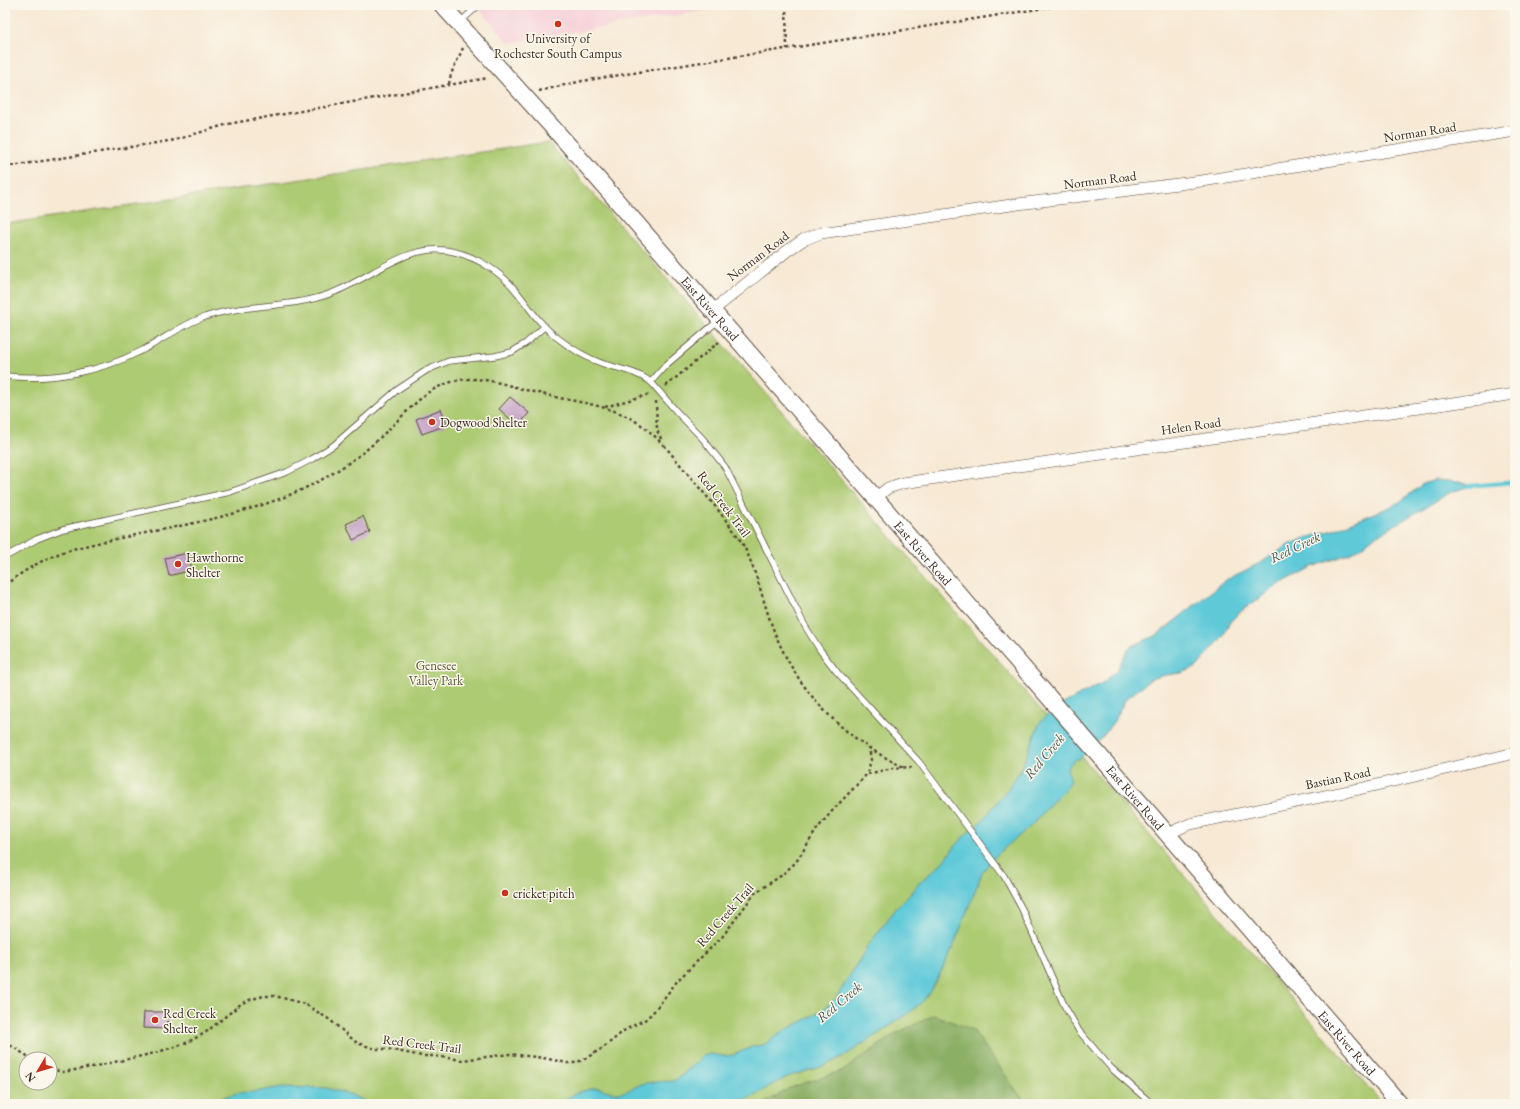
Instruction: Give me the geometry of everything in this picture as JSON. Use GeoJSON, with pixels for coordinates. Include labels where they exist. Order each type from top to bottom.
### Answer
{"type":"FeatureCollection","features":[{"type":"Feature","properties":{"kind":"street","name":"East River Road"},"geometry":{"type":"LineString","coordinates":[[442,5],[564,140],[1042,689],[1400,1104]]}},
{"type":"Feature","properties":{"kind":"street","name":"Norman Road"},"geometry":{"type":"LineString","coordinates":[[715,315],[787,251],[803,240],[821,233],[1018,204],[1202,181],[1515,131]]}},
{"type":"Feature","properties":{"kind":"street","name":"Helen Road"},"geometry":{"type":"LineString","coordinates":[[875,498],[888,488],[903,483],[1515,394]]}},
{"type":"Feature","properties":{"kind":"street","name":"Bastian Road"},"geometry":{"type":"LineString","coordinates":[[1168,835],[1190,824],[1359,789],[1515,753]]}},
{"type":"Feature","properties":{"kind":"lane"},"geometry":{"type":"LineString","coordinates":[[458,23],[480,5]]}},
{"type":"Feature","properties":{"kind":"lane"},"geometry":{"type":"LineString","coordinates":[[5,376],[44,377],[77,373],[104,366],[141,351],[182,326],[205,317],[230,311],[316,299],[351,285],[399,258],[426,250],[456,252],[483,264],[496,272],[517,291],[544,326],[564,343],[588,358],[634,372],[651,382],[703,439],[725,468],[805,626],[820,650],[846,684],[919,762],[998,867],[1022,908],[1058,992],[1079,1031],[1111,1068],[1152,1104]]}},
{"type":"Feature","properties":{"kind":"lane"},"geometry":{"type":"LineString","coordinates":[[651,382],[715,315]]}},
{"type":"Feature","properties":{"kind":"lane"},"geometry":{"type":"LineString","coordinates":[[5,557],[37,539],[62,529],[230,492],[287,472],[312,460],[334,445],[397,390],[427,370],[449,361],[495,356],[512,352],[526,343],[544,326]]}},
{"type":"Feature","properties":{"kind":"path"},"geometry":{"type":"LineString","coordinates":[[786,5],[787,49]]}},
{"type":"Feature","properties":{"kind":"path"},"geometry":{"type":"LineString","coordinates":[[449,84],[451,74],[469,35]]}},
{"type":"Feature","properties":{"kind":"path"},"geometry":{"type":"LineString","coordinates":[[604,407],[660,391],[719,342]]}},
{"type":"Feature","properties":{"kind":"path"},"geometry":{"type":"LineString","coordinates":[[5,585],[36,564],[69,550],[235,513],[266,503],[309,486],[337,471],[360,455],[427,393],[447,384],[466,379],[485,380],[551,397],[604,407],[641,424],[654,434],[664,446]]}},
{"type":"Feature","properties":{"kind":"path","name":"Red Creek Trail"},"geometry":{"type":"LineString","coordinates":[[660,391],[656,399],[656,418],[657,430],[664,446],[694,479],[731,527],[742,544],[755,575],[774,632],[790,665],[803,685],[824,710],[869,747],[890,761],[906,768]]}},
{"type":"Feature","properties":{"kind":"path"},"geometry":{"type":"LineString","coordinates":[[867,774],[872,760],[869,747]]}},
{"type":"Feature","properties":{"kind":"path"},"geometry":{"type":"LineString","coordinates":[[867,774],[886,769],[911,768],[919,762]]}},
{"type":"Feature","properties":{"kind":"path","name":"Red Creek Trail"},"geometry":{"type":"LineString","coordinates":[[58,1071],[63,1072],[92,1067],[186,1044],[205,1033],[242,1003],[264,996],[275,996],[305,1004],[330,1020],[357,1043],[376,1049],[387,1049],[422,1056],[462,1060],[510,1054],[544,1058],[566,1063],[574,1063],[583,1060],[603,1048],[625,1030],[646,1019],[656,1010],[678,980],[722,937],[752,896],[762,887],[782,875],[796,862],[824,820],[867,774]]}},
{"type":"Feature","properties":{"kind":"path"},"geometry":{"type":"LineString","coordinates":[[5,1042],[19,1051]]}},
{"type":"Feature","properties":{"kind":"shaded area","name":"University of Rochester South Campus"},"geometry":{"type":"Polygon","coordinates":[[[476,5],[738,5],[509,43],[476,5]]]}},
{"type":"Feature","properties":{"kind":"green space","name":"Genesee Valley Park"},"geometry":{"type":"Polygon","coordinates":[[[548,142],[1383,1104],[5,1104],[5,224],[548,142]]]}},
{"type":"Feature","properties":{"kind":"green space"},"geometry":{"type":"Polygon","coordinates":[[[934,1015],[973,1030],[1026,1104],[763,1104],[790,1088],[844,1070],[895,1034],[934,1015]]]}},
{"type":"Feature","properties":{"kind":"water"},"geometry":{"type":"Polygon","coordinates":[[[1435,480],[1459,482],[1471,486],[1451,492],[1371,539],[1362,547],[1349,554],[1312,567],[1278,585],[1240,612],[1230,622],[1223,636],[1197,667],[1182,673],[1165,675],[1151,679],[1125,700],[1116,718],[1101,739],[1079,759],[1075,759],[1067,768],[1071,781],[1067,787],[1033,824],[993,859],[982,873],[954,945],[931,991],[923,1001],[908,1014],[846,1055],[824,1066],[790,1076],[756,1095],[736,1104],[542,1104],[564,1099],[590,1089],[598,1088],[615,1093],[624,1092],[642,1084],[674,1081],[703,1056],[710,1054],[724,1056],[733,1055],[754,1046],[764,1045],[783,1031],[813,1016],[836,998],[869,944],[895,910],[922,880],[939,866],[965,835],[982,821],[1006,791],[1020,771],[1040,722],[1054,709],[1104,682],[1117,670],[1130,647],[1157,635],[1226,580],[1262,562],[1290,544],[1333,530],[1390,507],[1401,501],[1423,484],[1435,480]]]}},
{"type":"Feature","properties":{"kind":"water"},"geometry":{"type":"Polygon","coordinates":[[[282,1087],[326,1088],[352,1095],[370,1104],[199,1104],[238,1093],[282,1087]]]}},
{"type":"Feature","properties":{"kind":"water"},"geometry":{"type":"Polygon","coordinates":[[[522,1101],[542,1104],[501,1104],[522,1101]]]}},
{"type":"Feature","properties":{"kind":"building"},"geometry":{"type":"Polygon","coordinates":[[[510,397],[529,413],[518,426],[499,409],[510,397]]]}},
{"type":"Feature","properties":{"kind":"building","name":"Dogwood Shelter"},"geometry":{"type":"Polygon","coordinates":[[[441,409],[447,425],[422,434],[416,419],[441,409]]]}},
{"type":"Feature","properties":{"kind":"building"},"geometry":{"type":"Polygon","coordinates":[[[363,516],[370,532],[353,540],[346,524],[363,516]]]}},
{"type":"Feature","properties":{"kind":"building","name":"Hawthorne Shelter"},"geometry":{"type":"Polygon","coordinates":[[[188,553],[192,570],[169,576],[165,558],[188,553]]]}},
{"type":"Feature","properties":{"kind":"building","name":"Red Creek Shelter"},"geometry":{"type":"Polygon","coordinates":[[[144,1012],[168,1012],[167,1029],[143,1028],[144,1012]]]}},
{"type":"Feature","properties":{"kind":"waterway","name":"Red Creek"},"geometry":{"type":"LineString","coordinates":[[1468,486],[1515,482]]}},
{"type":"Feature","properties":{"kind":"place","name":"University of Rochester South Campus"},"geometry":{"type":"Point","coordinates":[558,24]}},
{"type":"Feature","properties":{"kind":"place","name":"Dogwood Shelter"},"geometry":{"type":"Point","coordinates":[432,422]}},
{"type":"Feature","properties":{"kind":"place","name":"Hawthorne Shelter"},"geometry":{"type":"Point","coordinates":[178,564]}},
{"type":"Feature","properties":{"kind":"place","name":"cricket pitch"},"geometry":{"type":"Point","coordinates":[505,893]}},
{"type":"Feature","properties":{"kind":"place","name":"Red Creek Shelter"},"geometry":{"type":"Point","coordinates":[155,1020]}}]}
